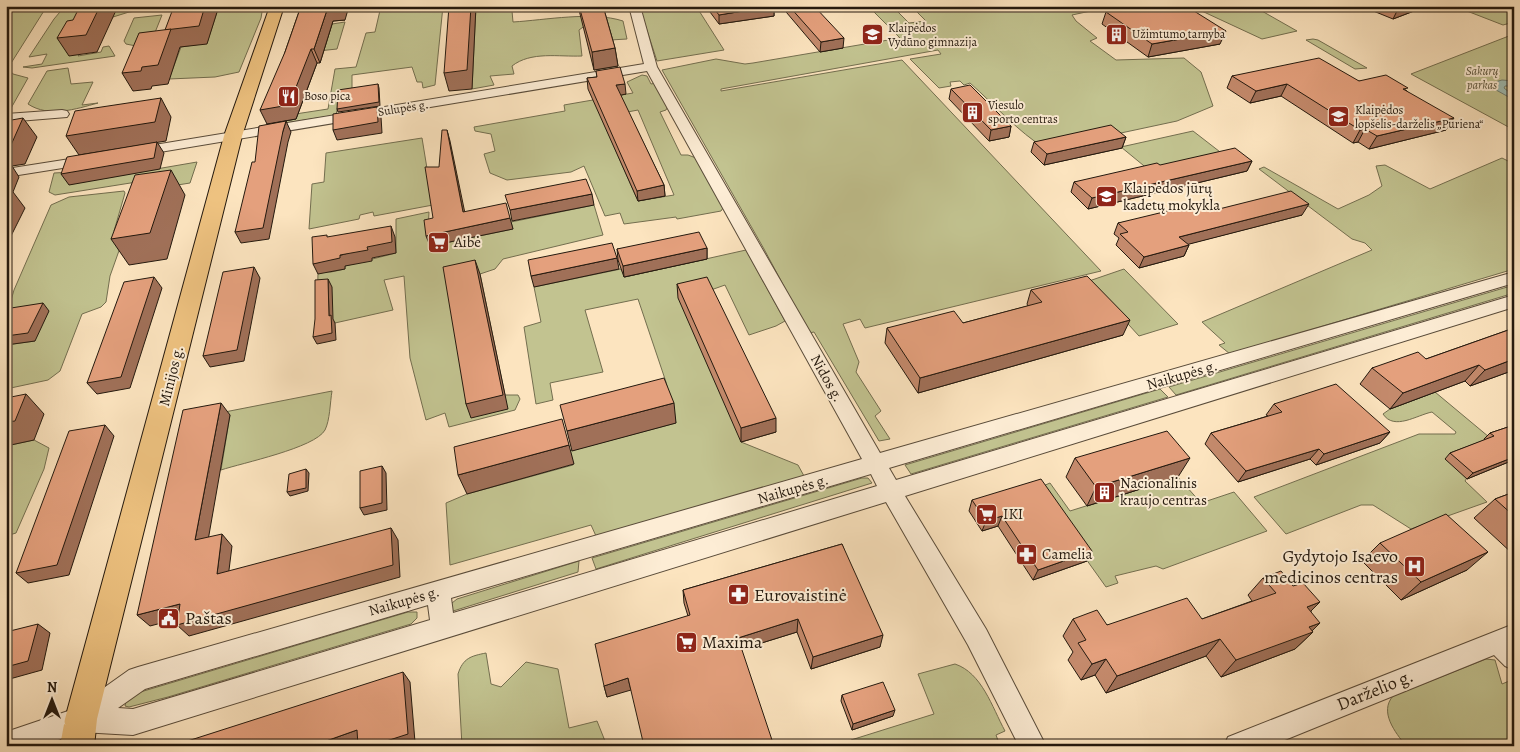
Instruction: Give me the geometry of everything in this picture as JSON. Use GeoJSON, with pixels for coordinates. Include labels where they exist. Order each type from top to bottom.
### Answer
{"type":"FeatureCollection","features":[{"type":"Feature","properties":{"kind":"main road","name":"Minijos g."},"geometry":{"type":"LineString","coordinates":[[77,746],[81,719],[233,136],[276,7]]}},
{"type":"Feature","properties":{"kind":"street","name":"Nidos g."},"geometry":{"type":"LineString","coordinates":[[634,6],[651,67],[891,491],[977,637],[1033,746]]}},
{"type":"Feature","properties":{"kind":"street","name":"Sulupės g."},"geometry":{"type":"LineString","coordinates":[[125,154],[651,67]]}},
{"type":"Feature","properties":{"kind":"street"},"geometry":{"type":"LineString","coordinates":[[6,118],[62,114]]}},
{"type":"Feature","properties":{"kind":"street"},"geometry":{"type":"LineString","coordinates":[[6,174],[106,157]]}},
{"type":"Feature","properties":{"kind":"street","name":"Naikupės g."},"geometry":{"type":"LineString","coordinates":[[6,745],[81,719],[138,679],[1514,277]]}},
{"type":"Feature","properties":{"kind":"street","name":"Naikupės g."},"geometry":{"type":"LineString","coordinates":[[81,719],[133,722],[1514,301]]}},
{"type":"Feature","properties":{"kind":"street"},"geometry":{"type":"LineString","coordinates":[[439,591],[442,627]]}},
{"type":"Feature","properties":{"kind":"street","name":"Darželio g."},"geometry":{"type":"LineString","coordinates":[[1237,746],[1508,645]]}},
{"type":"Feature","properties":{"kind":"green space"},"geometry":{"type":"Polygon","coordinates":[[[6,6],[47,6],[8,68],[13,74],[28,78],[10,110],[6,111],[6,6]]]}},
{"type":"Feature","properties":{"kind":"green space"},"geometry":{"type":"Polygon","coordinates":[[[65,6],[177,6],[165,10],[165,7],[129,12],[113,17],[78,56],[101,52],[103,47],[109,46],[115,56],[32,68],[23,67],[42,64],[47,54],[29,57],[65,6]]]}},
{"type":"Feature","properties":{"kind":"green space"},"geometry":{"type":"Polygon","coordinates":[[[237,6],[263,6],[261,18],[239,72],[215,77],[169,79],[181,47],[207,43],[218,9],[237,6]]]}},
{"type":"Feature","properties":{"kind":"green space"},"geometry":{"type":"Polygon","coordinates":[[[381,6],[443,6],[435,85],[423,88],[422,82],[417,82],[412,67],[352,75],[352,92],[339,100],[336,115],[267,126],[269,118],[328,109],[335,69],[356,67],[366,33],[375,32],[381,6]]]}},
{"type":"Feature","properties":{"kind":"green space"},"geometry":{"type":"Polygon","coordinates":[[[476,6],[518,6],[512,11],[513,22],[583,16],[611,18],[623,21],[627,39],[610,40],[586,25],[579,30],[582,56],[528,58],[512,66],[514,74],[490,76],[494,85],[472,89],[476,6]]]}},
{"type":"Feature","properties":{"kind":"green space"},"geometry":{"type":"Polygon","coordinates":[[[639,6],[696,6],[724,50],[657,61],[639,6]]]}},
{"type":"Feature","properties":{"kind":"green space"},"geometry":{"type":"Polygon","coordinates":[[[868,6],[892,6],[909,23],[926,21],[911,6],[1114,6],[1072,15],[1076,21],[1097,38],[1090,41],[1116,60],[1184,58],[1201,72],[1213,106],[1177,121],[1046,149],[1016,126],[970,83],[964,85],[960,81],[950,82],[951,86],[939,88],[910,59],[941,54],[938,50],[721,89],[721,91],[902,60],[1101,271],[865,328],[860,319],[843,324],[859,362],[856,372],[881,411],[875,416],[890,439],[879,441],[814,332],[809,333],[764,249],[662,70],[716,59],[745,64],[753,63],[900,38],[868,6]]]}},
{"type":"Feature","properties":{"kind":"green space"},"geometry":{"type":"Polygon","coordinates":[[[1191,6],[1253,6],[1297,31],[1262,39],[1191,6]]]}},
{"type":"Feature","properties":{"kind":"green space"},"geometry":{"type":"Polygon","coordinates":[[[1454,6],[1495,6],[1514,13],[1514,22],[1503,25],[1454,6]]]}},
{"type":"Feature","properties":{"kind":"green space"},"geometry":{"type":"Polygon","coordinates":[[[162,15],[152,40],[136,46],[126,44],[124,41],[134,18],[162,15]]]}},
{"type":"Feature","properties":{"kind":"green space"},"geometry":{"type":"Polygon","coordinates":[[[345,22],[337,49],[318,51],[325,45],[332,24],[345,22]]]}},
{"type":"Feature","properties":{"kind":"green space","name":"Sakurų parkas"},"geometry":{"type":"Polygon","coordinates":[[[1514,34],[1514,130],[1411,74],[1514,34]]]}},
{"type":"Feature","properties":{"kind":"green space"},"geometry":{"type":"Polygon","coordinates":[[[1313,39],[1367,68],[1355,69],[1306,40],[1313,39]]]}},
{"type":"Feature","properties":{"kind":"green space"},"geometry":{"type":"Polygon","coordinates":[[[68,68],[71,84],[93,82],[82,105],[98,103],[63,111],[45,111],[28,104],[47,71],[68,68]]]}},
{"type":"Feature","properties":{"kind":"green space"},"geometry":{"type":"Polygon","coordinates":[[[642,75],[647,76],[651,84],[656,83],[668,106],[666,110],[660,112],[681,155],[696,158],[723,208],[721,211],[677,219],[676,217],[624,224],[620,213],[605,216],[584,166],[571,172],[507,180],[490,173],[484,154],[495,151],[491,134],[475,131],[474,127],[565,111],[564,105],[633,93],[627,82],[642,75]],[[638,110],[601,117],[638,201],[674,195],[638,110]]]}},
{"type":"Feature","properties":{"kind":"green space"},"geometry":{"type":"Polygon","coordinates":[[[1193,131],[1224,155],[1149,170],[1121,147],[1193,131]]]}},
{"type":"Feature","properties":{"kind":"green space"},"geometry":{"type":"Polygon","coordinates":[[[422,138],[433,205],[374,216],[373,212],[360,215],[359,219],[309,229],[312,184],[324,182],[326,153],[422,138]]]}},
{"type":"Feature","properties":{"kind":"green space"},"geometry":{"type":"Polygon","coordinates":[[[1502,158],[1514,164],[1514,269],[1230,354],[1219,345],[1225,343],[1202,322],[1372,250],[1365,243],[1352,239],[1259,169],[1264,167],[1338,209],[1369,195],[1382,186],[1376,166],[1385,165],[1430,189],[1502,158]]]}},
{"type":"Feature","properties":{"kind":"green space"},"geometry":{"type":"Polygon","coordinates":[[[197,162],[190,183],[159,188],[143,181],[55,195],[49,192],[54,173],[73,172],[69,184],[197,162]]]}},
{"type":"Feature","properties":{"kind":"green space"},"geometry":{"type":"Polygon","coordinates":[[[124,191],[114,231],[126,231],[110,276],[106,302],[101,307],[82,314],[60,371],[48,380],[6,389],[6,345],[35,341],[17,315],[8,311],[14,290],[51,205],[69,197],[124,191]]]}},
{"type":"Feature","properties":{"kind":"green space"},"geometry":{"type":"Polygon","coordinates":[[[594,205],[603,235],[503,259],[495,269],[480,274],[505,395],[518,395],[520,399],[515,410],[449,427],[445,413],[426,420],[410,358],[404,276],[384,280],[393,310],[317,327],[318,271],[331,272],[345,269],[345,266],[396,253],[396,219],[429,212],[428,231],[431,246],[513,229],[511,222],[594,205]]]}},
{"type":"Feature","properties":{"kind":"green space"},"geometry":{"type":"Polygon","coordinates":[[[746,250],[785,321],[749,335],[725,285],[708,291],[741,442],[798,465],[804,476],[596,536],[591,525],[450,565],[446,503],[467,494],[573,465],[570,451],[676,423],[666,382],[638,299],[585,310],[603,372],[550,383],[553,400],[536,404],[524,327],[541,322],[534,287],[621,269],[625,277],[746,250]]]}},
{"type":"Feature","properties":{"kind":"green space"},"geometry":{"type":"Polygon","coordinates":[[[1124,269],[1178,324],[1139,336],[1089,281],[1124,269]]]}},
{"type":"Feature","properties":{"kind":"green space"},"geometry":{"type":"Polygon","coordinates":[[[1514,285],[1514,293],[1176,395],[1169,387],[1514,285]]]}},
{"type":"Feature","properties":{"kind":"green space"},"geometry":{"type":"Polygon","coordinates":[[[1160,389],[1168,397],[911,474],[905,465],[1160,389]]]}},
{"type":"Feature","properties":{"kind":"green space"},"geometry":{"type":"Polygon","coordinates":[[[332,391],[327,426],[319,437],[293,449],[221,470],[230,415],[192,423],[194,418],[332,391]]]}},
{"type":"Feature","properties":{"kind":"green space"},"geometry":{"type":"Polygon","coordinates":[[[1435,392],[1489,437],[1479,444],[1465,481],[1487,502],[1411,529],[1373,505],[1361,505],[1286,534],[1254,497],[1419,434],[1455,434],[1456,432],[1432,412],[1399,422],[1388,419],[1383,414],[1390,409],[1435,392]]]}},
{"type":"Feature","properties":{"kind":"green space"},"geometry":{"type":"Polygon","coordinates":[[[34,440],[49,448],[44,469],[16,533],[6,536],[6,446],[34,440]]]}},
{"type":"Feature","properties":{"kind":"green space"},"geometry":{"type":"Polygon","coordinates":[[[1178,477],[1201,503],[1234,492],[1267,531],[1163,569],[1156,566],[1115,576],[1118,583],[1106,587],[1036,489],[1050,483],[1070,511],[1178,477]]]}},
{"type":"Feature","properties":{"kind":"green space"},"geometry":{"type":"Polygon","coordinates":[[[862,478],[868,478],[872,483],[596,569],[592,558],[862,478]]]}},
{"type":"Feature","properties":{"kind":"green space"},"geometry":{"type":"Polygon","coordinates":[[[579,561],[578,572],[450,612],[447,607],[457,599],[579,561]]]}},
{"type":"Feature","properties":{"kind":"green space"},"geometry":{"type":"Polygon","coordinates":[[[408,612],[417,612],[417,618],[411,624],[168,697],[129,707],[125,706],[126,701],[137,693],[408,612]]]}},
{"type":"Feature","properties":{"kind":"green space"},"geometry":{"type":"Polygon","coordinates":[[[486,653],[491,684],[501,687],[526,662],[558,669],[569,728],[597,721],[607,746],[462,746],[458,674],[465,661],[476,655],[486,653]]]}},
{"type":"Feature","properties":{"kind":"green space"},"geometry":{"type":"Polygon","coordinates":[[[1486,659],[1495,660],[1502,684],[1514,679],[1514,746],[1406,746],[1397,735],[1388,715],[1389,702],[1393,696],[1486,659]]]}},
{"type":"Feature","properties":{"kind":"green space"},"geometry":{"type":"Polygon","coordinates":[[[955,664],[964,668],[972,675],[985,692],[1005,731],[996,735],[1000,746],[854,746],[851,740],[934,714],[918,674],[955,664]]]}},
{"type":"Feature","properties":{"kind":"water"},"geometry":{"type":"Polygon","coordinates":[[[1502,80],[1514,81],[1514,86],[1505,86],[1504,88],[1514,96],[1514,100],[1488,84],[1502,80]]]}},
{"type":"Feature","properties":{"kind":"building"},"geometry":{"type":"Polygon","coordinates":[[[80,6],[100,6],[86,35],[57,38],[67,21],[73,20],[80,6]]]}},
{"type":"Feature","properties":{"kind":"building"},"geometry":{"type":"Polygon","coordinates":[[[174,6],[205,6],[199,26],[165,30],[174,6]]]}},
{"type":"Feature","properties":{"kind":"building"},"geometry":{"type":"Polygon","coordinates":[[[301,6],[340,6],[328,7],[314,49],[311,49],[289,105],[260,110],[285,52],[301,6]]]}},
{"type":"Feature","properties":{"kind":"building"},"geometry":{"type":"Polygon","coordinates":[[[449,6],[471,6],[467,70],[444,73],[449,6]]]}},
{"type":"Feature","properties":{"kind":"building"},"geometry":{"type":"Polygon","coordinates":[[[579,6],[603,6],[615,48],[592,52],[579,6]]]}},
{"type":"Feature","properties":{"kind":"building"},"geometry":{"type":"Polygon","coordinates":[[[712,6],[773,6],[719,15],[712,6]]]}},
{"type":"Feature","properties":{"kind":"building"},"geometry":{"type":"Polygon","coordinates":[[[789,6],[814,6],[844,38],[821,42],[789,6]]]}},
{"type":"Feature","properties":{"kind":"building"},"geometry":{"type":"Polygon","coordinates":[[[1138,6],[1186,6],[1226,31],[1152,44],[1106,12],[1138,6]]]}},
{"type":"Feature","properties":{"kind":"building"},"geometry":{"type":"Polygon","coordinates":[[[171,29],[158,65],[142,67],[141,71],[122,73],[139,33],[171,29]]]}},
{"type":"Feature","properties":{"kind":"building"},"geometry":{"type":"Polygon","coordinates":[[[1319,58],[1359,81],[1386,75],[1408,88],[1403,89],[1454,118],[1377,136],[1365,129],[1360,130],[1287,84],[1256,91],[1232,76],[1319,58]]]}},
{"type":"Feature","properties":{"kind":"building"},"geometry":{"type":"Polygon","coordinates":[[[620,67],[625,84],[616,85],[664,185],[637,191],[587,78],[597,77],[596,71],[620,67]]]}},
{"type":"Feature","properties":{"kind":"building"},"geometry":{"type":"Polygon","coordinates":[[[378,84],[379,102],[337,109],[338,90],[378,84]]]}},
{"type":"Feature","properties":{"kind":"building"},"geometry":{"type":"Polygon","coordinates":[[[970,85],[1011,126],[991,130],[951,89],[970,85]]]}},
{"type":"Feature","properties":{"kind":"building"},"geometry":{"type":"Polygon","coordinates":[[[161,98],[155,122],[66,136],[75,111],[161,98]]]}},
{"type":"Feature","properties":{"kind":"building"},"geometry":{"type":"Polygon","coordinates":[[[377,107],[378,122],[333,130],[333,114],[377,107]]]}},
{"type":"Feature","properties":{"kind":"building"},"geometry":{"type":"Polygon","coordinates":[[[23,118],[11,145],[6,146],[6,121],[23,118]]]}},
{"type":"Feature","properties":{"kind":"building"},"geometry":{"type":"Polygon","coordinates":[[[286,121],[263,228],[235,232],[252,162],[255,162],[259,126],[286,121]]]}},
{"type":"Feature","properties":{"kind":"building"},"geometry":{"type":"Polygon","coordinates":[[[1111,125],[1126,137],[1047,154],[1034,142],[1111,125]]]}},
{"type":"Feature","properties":{"kind":"building"},"geometry":{"type":"Polygon","coordinates":[[[442,130],[447,130],[463,212],[506,203],[510,218],[426,236],[424,220],[433,218],[425,167],[439,167],[442,130]]]}},
{"type":"Feature","properties":{"kind":"building"},"geometry":{"type":"Polygon","coordinates":[[[157,142],[154,158],[61,174],[67,157],[157,142]]]}},
{"type":"Feature","properties":{"kind":"building"},"geometry":{"type":"Polygon","coordinates":[[[1235,148],[1252,161],[1092,198],[1074,182],[1157,163],[1160,165],[1235,148]]]}},
{"type":"Feature","properties":{"kind":"building"},"geometry":{"type":"Polygon","coordinates":[[[171,170],[150,233],[111,239],[135,175],[171,170]]]}},
{"type":"Feature","properties":{"kind":"building"},"geometry":{"type":"Polygon","coordinates":[[[586,179],[592,194],[510,210],[505,195],[586,179]]]}},
{"type":"Feature","properties":{"kind":"building"},"geometry":{"type":"Polygon","coordinates":[[[1291,191],[1309,204],[1179,237],[1189,245],[1144,257],[1120,234],[1128,232],[1118,223],[1205,202],[1215,210],[1291,191]]]}},
{"type":"Feature","properties":{"kind":"building"},"geometry":{"type":"Polygon","coordinates":[[[391,226],[392,242],[367,247],[368,250],[340,255],[340,258],[313,264],[312,237],[327,235],[327,237],[391,226]]]}},
{"type":"Feature","properties":{"kind":"building"},"geometry":{"type":"Polygon","coordinates":[[[699,232],[707,248],[623,266],[617,249],[699,232]]]}},
{"type":"Feature","properties":{"kind":"building"},"geometry":{"type":"Polygon","coordinates":[[[612,243],[617,258],[531,276],[528,260],[612,243]]]}},
{"type":"Feature","properties":{"kind":"building"},"geometry":{"type":"Polygon","coordinates":[[[475,260],[503,395],[466,404],[443,267],[475,260]]]}},
{"type":"Feature","properties":{"kind":"building"},"geometry":{"type":"Polygon","coordinates":[[[254,267],[237,350],[203,356],[223,272],[254,267]]]}},
{"type":"Feature","properties":{"kind":"building"},"geometry":{"type":"Polygon","coordinates":[[[1087,276],[1130,320],[920,378],[887,328],[954,311],[963,323],[1042,302],[1031,290],[1087,276]]]}},
{"type":"Feature","properties":{"kind":"building"},"geometry":{"type":"Polygon","coordinates":[[[154,277],[121,377],[87,383],[124,282],[154,277]]]}},
{"type":"Feature","properties":{"kind":"building"},"geometry":{"type":"Polygon","coordinates":[[[707,277],[776,418],[741,428],[677,284],[707,277]]]}},
{"type":"Feature","properties":{"kind":"building"},"geometry":{"type":"Polygon","coordinates":[[[328,279],[329,316],[331,315],[332,333],[313,337],[315,280],[328,279]]]}},
{"type":"Feature","properties":{"kind":"building"},"geometry":{"type":"Polygon","coordinates":[[[43,303],[28,333],[6,336],[6,316],[11,308],[43,303]]]}},
{"type":"Feature","properties":{"kind":"building"},"geometry":{"type":"Polygon","coordinates":[[[1514,328],[1514,359],[1485,370],[1479,365],[1403,393],[1372,368],[1418,352],[1426,359],[1514,328]]]}},
{"type":"Feature","properties":{"kind":"building"},"geometry":{"type":"Polygon","coordinates":[[[664,378],[674,403],[567,431],[560,405],[664,378]]]}},
{"type":"Feature","properties":{"kind":"building"},"geometry":{"type":"Polygon","coordinates":[[[1336,384],[1390,432],[1324,454],[1319,449],[1246,471],[1211,433],[1282,412],[1274,404],[1336,384]]]}},
{"type":"Feature","properties":{"kind":"building"},"geometry":{"type":"Polygon","coordinates":[[[26,394],[15,421],[6,422],[6,398],[26,394]]]}},
{"type":"Feature","properties":{"kind":"building"},"geometry":{"type":"Polygon","coordinates":[[[221,403],[195,540],[222,534],[217,574],[391,528],[393,565],[177,625],[180,604],[137,615],[183,410],[221,403]]]}},
{"type":"Feature","properties":{"kind":"building"},"geometry":{"type":"Polygon","coordinates":[[[562,419],[569,445],[458,475],[454,447],[562,419]]]}},
{"type":"Feature","properties":{"kind":"building"},"geometry":{"type":"Polygon","coordinates":[[[105,425],[57,565],[16,573],[69,431],[105,425]]]}},
{"type":"Feature","properties":{"kind":"building"},"geometry":{"type":"Polygon","coordinates":[[[1514,425],[1514,457],[1473,473],[1450,453],[1494,436],[1490,433],[1514,425]]]}},
{"type":"Feature","properties":{"kind":"building"},"geometry":{"type":"Polygon","coordinates":[[[1167,431],[1190,458],[1096,487],[1075,458],[1167,431]]]}},
{"type":"Feature","properties":{"kind":"building"},"geometry":{"type":"Polygon","coordinates":[[[382,466],[382,503],[360,508],[360,471],[382,466]]]}},
{"type":"Feature","properties":{"kind":"building"},"geometry":{"type":"Polygon","coordinates":[[[306,469],[306,488],[287,492],[289,474],[306,469]]]}},
{"type":"Feature","properties":{"kind":"building"},"geometry":{"type":"Polygon","coordinates":[[[1041,479],[1092,551],[1038,570],[1002,516],[986,521],[972,500],[1041,479]]]}},
{"type":"Feature","properties":{"kind":"building"},"geometry":{"type":"Polygon","coordinates":[[[1514,492],[1514,516],[1495,499],[1514,492]]]}},
{"type":"Feature","properties":{"kind":"building"},"geometry":{"type":"Polygon","coordinates":[[[1446,514],[1488,552],[1421,582],[1380,543],[1446,514]]]}},
{"type":"Feature","properties":{"kind":"building"},"geometry":{"type":"Polygon","coordinates":[[[842,544],[883,635],[813,657],[798,619],[738,638],[774,746],[644,746],[628,678],[604,686],[595,644],[690,615],[683,590],[842,544]]]}},
{"type":"Feature","properties":{"kind":"building"},"geometry":{"type":"Polygon","coordinates":[[[1281,571],[1293,586],[1303,583],[1320,602],[1307,607],[1320,623],[1309,627],[1313,632],[1236,660],[1220,639],[1117,676],[1106,659],[1092,664],[1078,643],[1086,640],[1073,619],[1097,610],[1107,625],[1187,598],[1202,619],[1276,593],[1263,578],[1281,571]]]}},
{"type":"Feature","properties":{"kind":"building"},"geometry":{"type":"Polygon","coordinates":[[[38,624],[28,661],[6,667],[6,632],[38,624]]]}},
{"type":"Feature","properties":{"kind":"building"},"geometry":{"type":"Polygon","coordinates":[[[403,672],[408,734],[371,746],[358,746],[357,730],[312,746],[172,746],[403,672]]]}},
{"type":"Feature","properties":{"kind":"building"},"geometry":{"type":"Polygon","coordinates":[[[883,682],[895,710],[853,724],[842,695],[883,682]]]}},
{"type":"Feature","properties":{"kind":"place","name":"Užimtumo tarnyba"},"geometry":{"type":"Point","coordinates":[1116,34]}},
{"type":"Feature","properties":{"kind":"place","name":"Klaipėdos Vydūno gimnazija"},"geometry":{"type":"Point","coordinates":[872,35]}},
{"type":"Feature","properties":{"kind":"place","name":"Boso pica"},"geometry":{"type":"Point","coordinates":[288,96]}},
{"type":"Feature","properties":{"kind":"place","name":"Viesulo sporto centras"},"geometry":{"type":"Point","coordinates":[972,112]}},
{"type":"Feature","properties":{"kind":"place","name":"Klaipėdos lopšelis-darželis „Puriena“"},"geometry":{"type":"Point","coordinates":[1339,117]}},
{"type":"Feature","properties":{"kind":"place","name":"Klaipėdos jūrų kadetų mokykla"},"geometry":{"type":"Point","coordinates":[1107,197]}},
{"type":"Feature","properties":{"kind":"place","name":"Aibė"},"geometry":{"type":"Point","coordinates":[438,242]}},
{"type":"Feature","properties":{"kind":"place","name":"Nacionalinis kraujo centras"},"geometry":{"type":"Point","coordinates":[1104,492]}},
{"type":"Feature","properties":{"kind":"place","name":"IKI"},"geometry":{"type":"Point","coordinates":[987,514]}},
{"type":"Feature","properties":{"kind":"place","name":"Camelia"},"geometry":{"type":"Point","coordinates":[1026,554]}},
{"type":"Feature","properties":{"kind":"place","name":"Gydytojo Isaevo medicinos centras"},"geometry":{"type":"Point","coordinates":[1414,566]}},
{"type":"Feature","properties":{"kind":"place","name":"Eurovaistinė"},"geometry":{"type":"Point","coordinates":[738,595]}},
{"type":"Feature","properties":{"kind":"place","name":"Paštas"},"geometry":{"type":"Point","coordinates":[169,618]}},
{"type":"Feature","properties":{"kind":"place","name":"Maxima"},"geometry":{"type":"Point","coordinates":[686,642]}}]}
